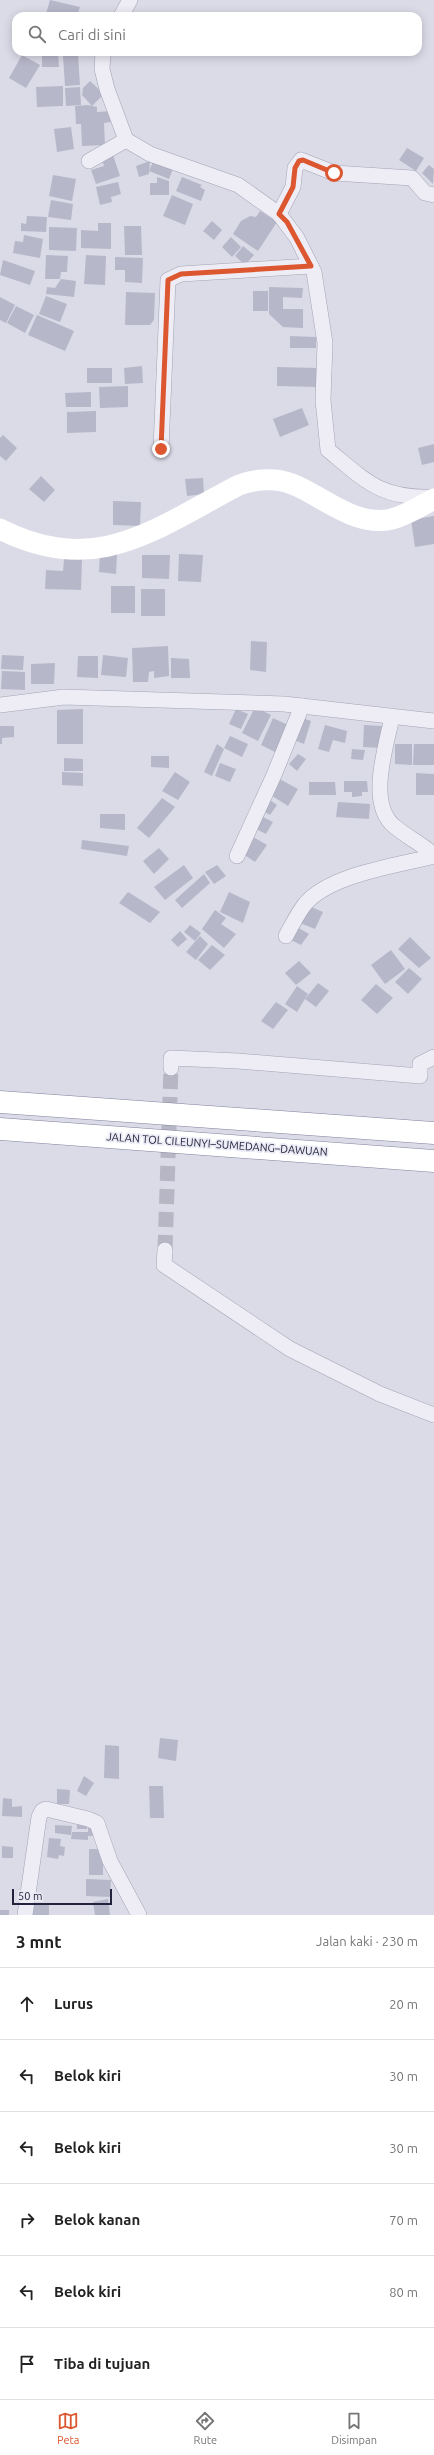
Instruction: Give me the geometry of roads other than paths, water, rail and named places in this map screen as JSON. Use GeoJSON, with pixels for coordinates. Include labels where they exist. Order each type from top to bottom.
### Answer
{"type":"FeatureCollection","features":[{"type":"Feature","properties":{"kind":"highway"},"geometry":{"type":"LineString","coordinates":[[0,1102],[434,1133]]}},
{"type":"Feature","properties":{"kind":"highway","name":"JALAN TOL CILEUNYI–SUMEDANG–DAWUAN"},"geometry":{"type":"LineString","coordinates":[[0,1129],[434,1161]]}},
{"type":"Feature","properties":{"kind":"main road"},"geometry":{"type":"LineString","coordinates":[[0,529],[33,543],[72,550],[91,550],[134,540],[239,485],[249,482],[276,480],[295,486],[344,512],[379,520],[392,519],[434,498]]}},
{"type":"Feature","properties":{"kind":"street"},"geometry":{"type":"LineString","coordinates":[[123,12],[130,0]]}},
{"type":"Feature","properties":{"kind":"street"},"geometry":{"type":"LineString","coordinates":[[103,56],[102,69],[107,89],[126,140],[150,154],[238,185],[279,214],[287,222],[314,272],[325,343],[322,400],[328,450],[379,490],[409,498],[434,498]]}},
{"type":"Feature","properties":{"kind":"street"},"geometry":{"type":"LineString","coordinates":[[89,161],[126,140]]}},
{"type":"Feature","properties":{"kind":"street"},"geometry":{"type":"LineString","coordinates":[[279,214],[293,187],[295,168],[301,160],[334,173],[412,178],[425,193],[434,195]]}},
{"type":"Feature","properties":{"kind":"street"},"geometry":{"type":"LineString","coordinates":[[161,449],[168,280],[181,274],[311,266]]}},
{"type":"Feature","properties":{"kind":"street"},"geometry":{"type":"LineString","coordinates":[[0,704],[64,697],[302,706],[434,721]]}},
{"type":"Feature","properties":{"kind":"street"},"geometry":{"type":"LineString","coordinates":[[237,856],[274,775],[302,706]]}},
{"type":"Feature","properties":{"kind":"street"},"geometry":{"type":"LineString","coordinates":[[392,716],[380,788],[382,809],[394,826],[421,844],[434,856]]}},
{"type":"Feature","properties":{"kind":"street"},"geometry":{"type":"LineString","coordinates":[[286,936],[306,904],[320,890],[367,873],[434,856]]}},
{"type":"Feature","properties":{"kind":"street"},"geometry":{"type":"LineString","coordinates":[[171,1068],[171,1058],[238,1061],[420,1076],[420,1064],[434,1057]]}},
{"type":"Feature","properties":{"kind":"street"},"geometry":{"type":"LineString","coordinates":[[165,1250],[164,1265],[290,1349],[380,1394],[434,1415]]}},
{"type":"Feature","properties":{"kind":"street"},"geometry":{"type":"LineString","coordinates":[[24,1915],[39,1817],[42,1811],[46,1809],[88,1819],[97,1823],[110,1860],[138,1915]]}},
{"type":"Feature","properties":{"kind":"tunnel"},"geometry":{"type":"LineString","coordinates":[[165,1250],[171,1068]]}}]}
